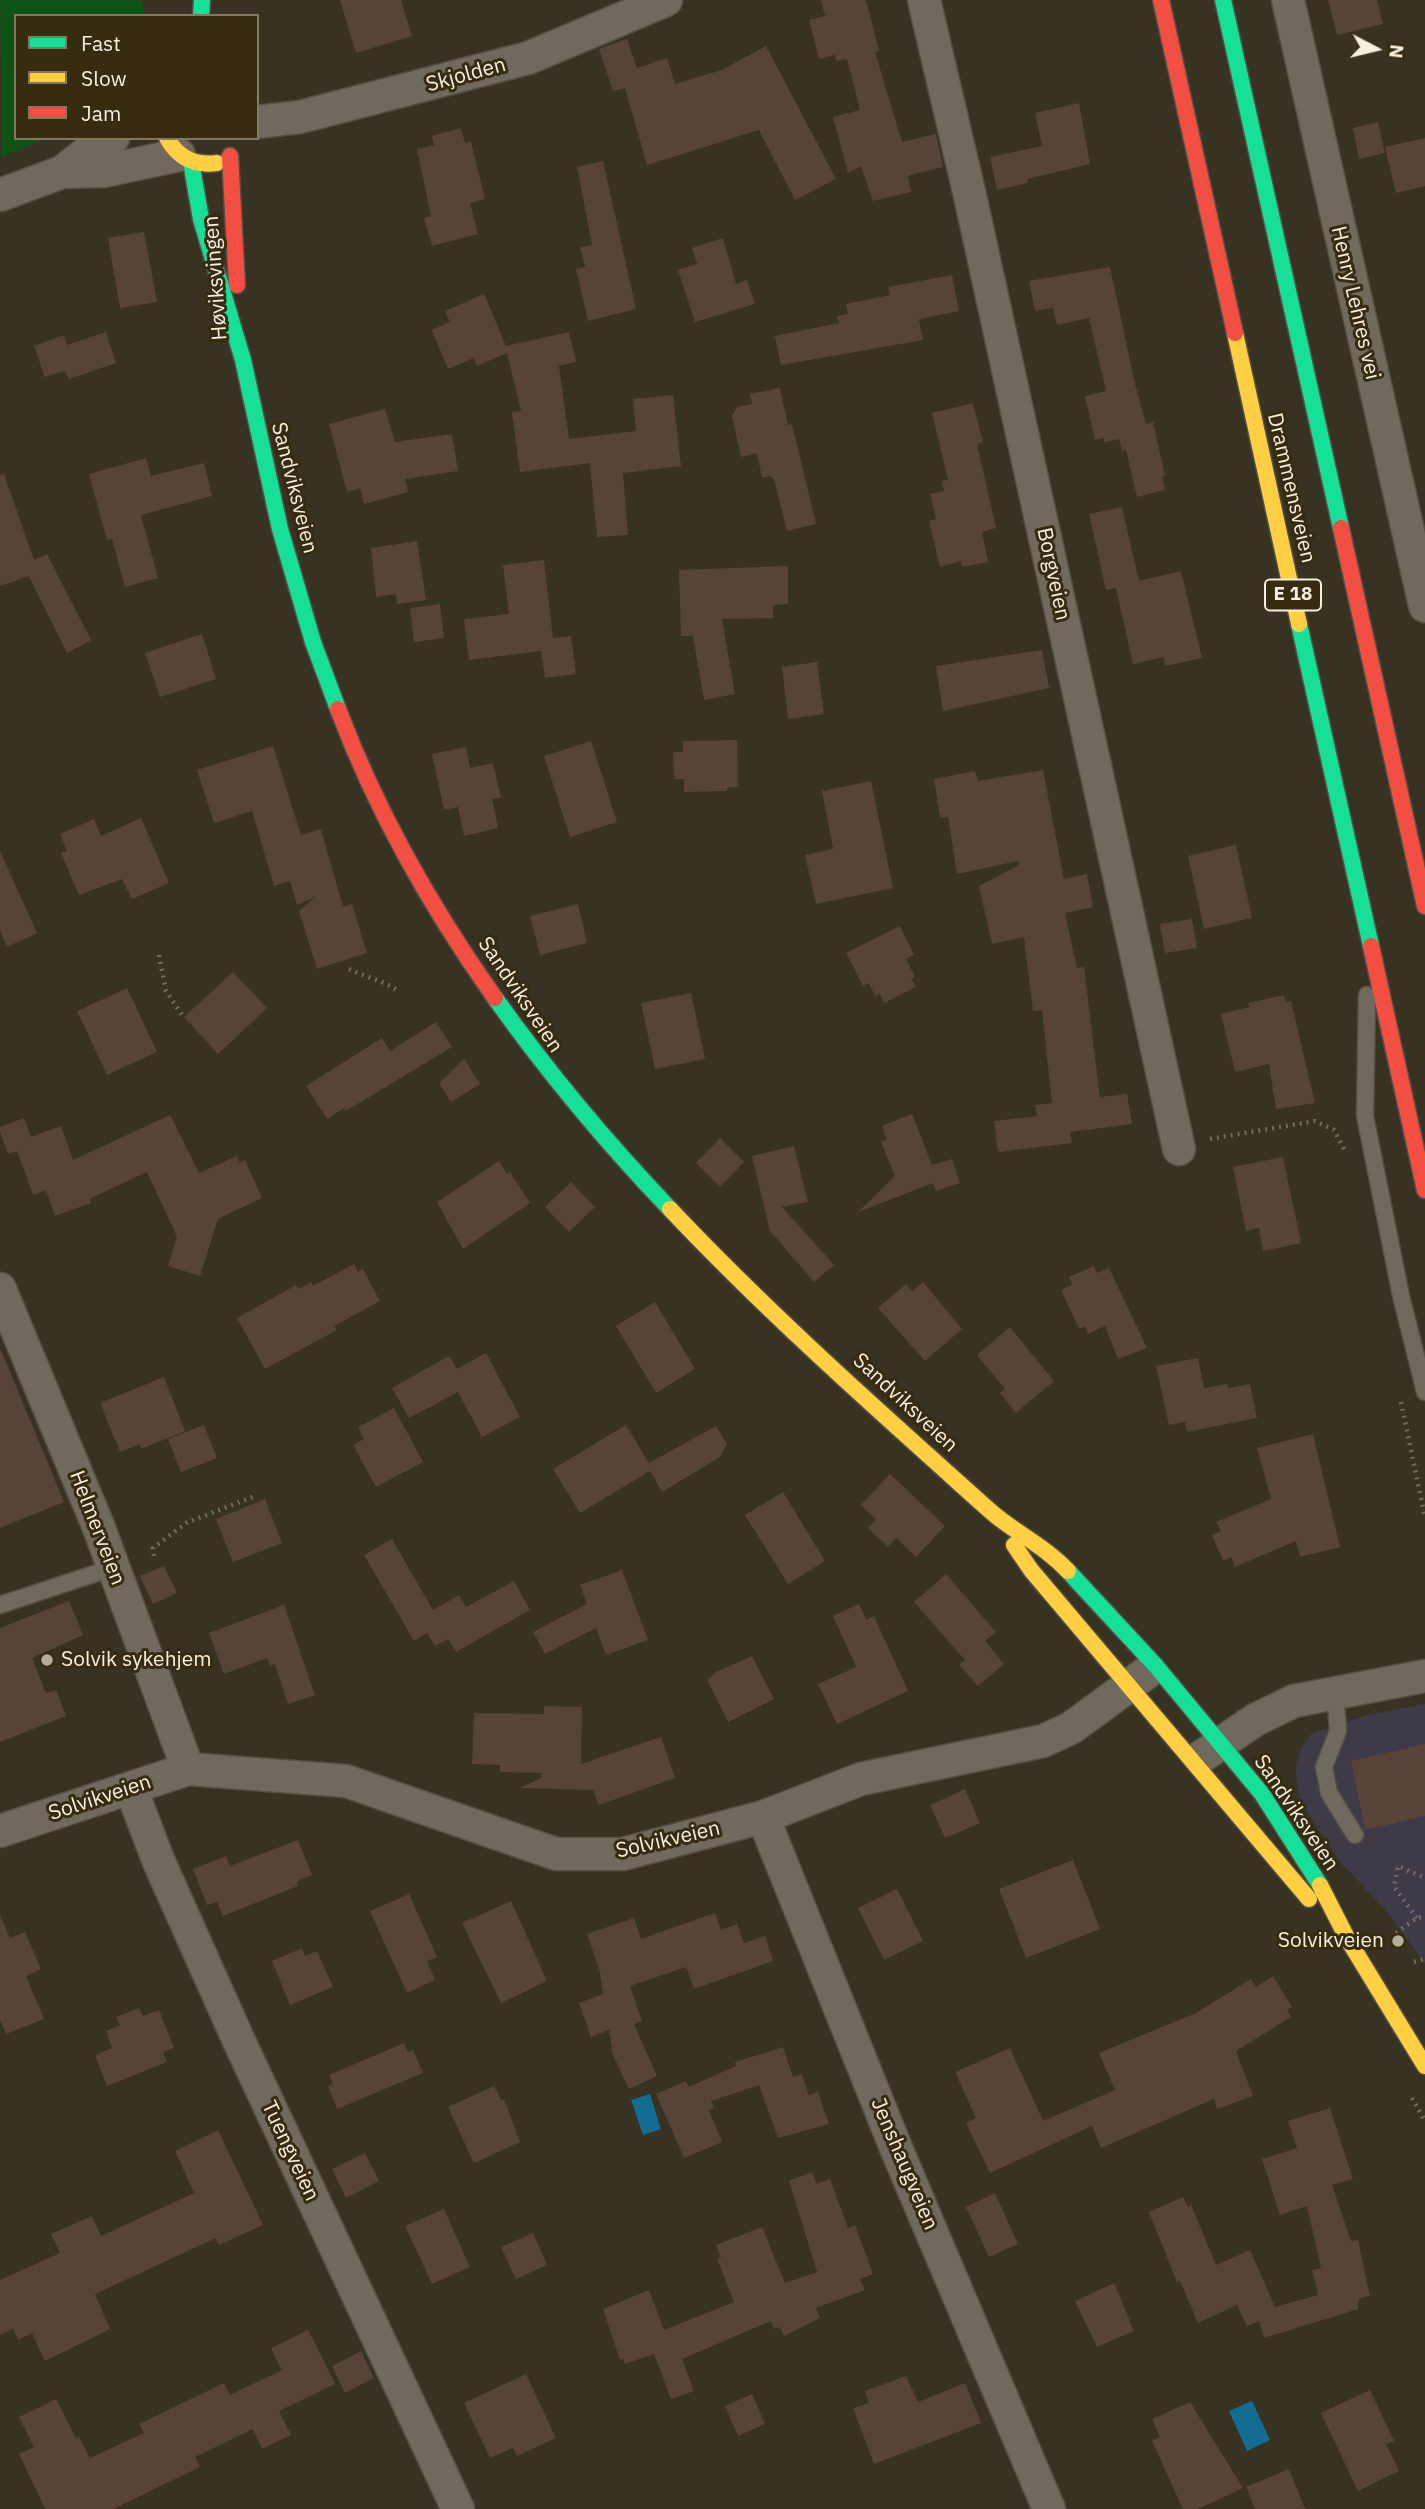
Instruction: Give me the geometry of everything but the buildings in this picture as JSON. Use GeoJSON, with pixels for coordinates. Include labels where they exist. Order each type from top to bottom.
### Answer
{"type":"FeatureCollection","features":[{"type":"Feature","properties":{"kind":"main road","name":"Drammensveien"},"geometry":{"type":"LineString","coordinates":[[1161,0],[1425,1190]]}},
{"type":"Feature","properties":{"kind":"main road","name":"Drammensveien"},"geometry":{"type":"LineString","coordinates":[[1223,0],[1425,906]]}},
{"type":"Feature","properties":{"kind":"main road"},"geometry":{"type":"LineString","coordinates":[[179,152],[211,164],[242,141]]}},
{"type":"Feature","properties":{"kind":"main road","name":"Høviksvingen"},"geometry":{"type":"LineString","coordinates":[[242,141],[243,360]]}},
{"type":"Feature","properties":{"kind":"main road","name":"Høviksvingen"},"geometry":{"type":"LineString","coordinates":[[179,152],[243,360]]}},
{"type":"Feature","properties":{"kind":"main road","name":"Sandviksveien"},"geometry":{"type":"LineString","coordinates":[[243,360],[280,529],[313,642],[347,733],[425,890],[485,984],[546,1070],[636,1175],[719,1261],[991,1512],[1049,1552],[1156,1666],[1262,1794],[1308,1862],[1347,1938],[1425,2066]]}},
{"type":"Feature","properties":{"kind":"main road","name":"Sandviksveien"},"geometry":{"type":"LineString","coordinates":[[991,1512],[1031,1570],[1195,1762],[1289,1878],[1347,1938]]}},
{"type":"Feature","properties":{"kind":"street","name":"Skjolden"},"geometry":{"type":"LineString","coordinates":[[259,134],[300,117],[528,58],[666,0]]}},
{"type":"Feature","properties":{"kind":"street","name":"Borgveien"},"geometry":{"type":"LineString","coordinates":[[924,0],[970,197],[1179,1149]]}},
{"type":"Feature","properties":{"kind":"street","name":"Henry Lehres vei"},"geometry":{"type":"LineString","coordinates":[[1288,0],[1425,606]]}},
{"type":"Feature","properties":{"kind":"street"},"geometry":{"type":"LineString","coordinates":[[0,195],[62,172],[98,144],[108,140]]}},
{"type":"Feature","properties":{"kind":"street"},"geometry":{"type":"LineString","coordinates":[[62,172],[104,171],[179,152]]}},
{"type":"Feature","properties":{"kind":"street","name":"Helmerveien"},"geometry":{"type":"LineString","coordinates":[[0,1289],[99,1528],[188,1769]]}},
{"type":"Feature","properties":{"kind":"street","name":"Solvikveien"},"geometry":{"type":"LineString","coordinates":[[0,1831],[188,1769],[346,1781],[556,1854],[623,1854],[762,1817],[861,1779],[1043,1741],[1071,1728],[1130,1688],[1156,1666]]}},
{"type":"Feature","properties":{"kind":"street"},"geometry":{"type":"LineString","coordinates":[[1195,1762],[1255,1720],[1294,1700],[1425,1676]]}},
{"type":"Feature","properties":{"kind":"street","name":"Tuengveien"},"geometry":{"type":"LineString","coordinates":[[131,1789],[159,1862],[234,2029],[458,2509]]}},
{"type":"Feature","properties":{"kind":"street","name":"Jenshaugveien"},"geometry":{"type":"LineString","coordinates":[[762,1817],[896,2148],[1049,2509]]}},
{"type":"Feature","properties":{"kind":"lane"},"geometry":{"type":"LineString","coordinates":[[1392,757],[1418,797]]}},
{"type":"Feature","properties":{"kind":"lane"},"geometry":{"type":"LineString","coordinates":[[1368,933],[1365,1116],[1401,1296],[1425,1392]]}},
{"type":"Feature","properties":{"kind":"lane"},"geometry":{"type":"LineString","coordinates":[[0,1605],[112,1568]]}},
{"type":"Feature","properties":{"kind":"lane"},"geometry":{"type":"LineString","coordinates":[[1335,1691],[1338,1731],[1324,1768],[1329,1793],[1355,1835]]}},
{"type":"Feature","properties":{"kind":"path"},"geometry":{"type":"LineString","coordinates":[[159,955],[166,991],[182,1014]]}},
{"type":"Feature","properties":{"kind":"path"},"geometry":{"type":"LineString","coordinates":[[349,969],[365,978],[390,984],[399,992]]}},
{"type":"Feature","properties":{"kind":"path"},"geometry":{"type":"LineString","coordinates":[[1179,1149],[1195,1142],[1315,1121],[1334,1130],[1349,1158]]}},
{"type":"Feature","properties":{"kind":"path"},"geometry":{"type":"LineString","coordinates":[[154,1556],[153,1548],[186,1522],[255,1496]]}},
{"type":"Feature","properties":{"kind":"path"},"geometry":{"type":"LineString","coordinates":[[1417,1917],[1394,1887],[1398,1866],[1425,1878]]}},
{"type":"Feature","properties":{"kind":"path"},"geometry":{"type":"LineString","coordinates":[[1396,1933],[1417,1917],[1425,1917]]}},
{"type":"Feature","properties":{"kind":"path"},"geometry":{"type":"LineString","coordinates":[[1415,1962],[1425,1959]]}},
{"type":"Feature","properties":{"kind":"shaded area"},"geometry":{"type":"Polygon","coordinates":[[[1425,1704],[1425,1964],[1386,1910],[1342,1864],[1318,1829],[1300,1801],[1295,1768],[1301,1748],[1311,1734],[1367,1715],[1425,1704]]]}},
{"type":"Feature","properties":{"kind":"green space"},"geometry":{"type":"Polygon","coordinates":[[[0,0],[142,0],[144,14],[14,14],[14,140],[41,140],[2,157],[0,0]]]}},
{"type":"Feature","properties":{"kind":"water"},"geometry":{"type":"Polygon","coordinates":[[[650,2094],[661,2129],[643,2135],[631,2100],[650,2094]]]}},
{"type":"Feature","properties":{"kind":"water"},"geometry":{"type":"Polygon","coordinates":[[[1252,2401],[1270,2440],[1247,2451],[1229,2411],[1252,2401]]]}},
{"type":"Feature","properties":{"kind":"traffic: fast"},"geometry":{"type":"LineString","coordinates":[[201,14],[202,0]]}},
{"type":"Feature","properties":{"kind":"traffic: fast"},"geometry":{"type":"LineString","coordinates":[[1223,0],[1341,528]]}},
{"type":"Feature","properties":{"kind":"traffic: fast"},"geometry":{"type":"LineString","coordinates":[[191,162],[201,219],[243,360],[280,529],[313,642],[338,709]]}},
{"type":"Feature","properties":{"kind":"traffic: fast"},"geometry":{"type":"LineString","coordinates":[[1299,624],[1371,946]]}},
{"type":"Feature","properties":{"kind":"traffic: fast"},"geometry":{"type":"LineString","coordinates":[[495,998],[578,1106],[670,1209]]}},
{"type":"Feature","properties":{"kind":"traffic: fast"},"geometry":{"type":"LineString","coordinates":[[1068,1571],[1156,1666],[1262,1794],[1320,1885]]}},
{"type":"Feature","properties":{"kind":"traffic: slow"},"geometry":{"type":"LineString","coordinates":[[168,140],[176,151],[194,162],[217,163]]}},
{"type":"Feature","properties":{"kind":"traffic: slow"},"geometry":{"type":"LineString","coordinates":[[1235,333],[1299,624]]}},
{"type":"Feature","properties":{"kind":"traffic: slow"},"geometry":{"type":"LineString","coordinates":[[670,1209],[746,1287],[866,1399],[998,1517],[1068,1571]]}},
{"type":"Feature","properties":{"kind":"traffic: slow"},"geometry":{"type":"LineString","coordinates":[[1014,1545],[1031,1570],[1309,1899]]}},
{"type":"Feature","properties":{"kind":"traffic: slow"},"geometry":{"type":"LineString","coordinates":[[1320,1885],[1347,1938],[1425,2066]]}},
{"type":"Feature","properties":{"kind":"traffic: jam"},"geometry":{"type":"LineString","coordinates":[[1161,0],[1235,333]]}},
{"type":"Feature","properties":{"kind":"traffic: jam"},"geometry":{"type":"LineString","coordinates":[[230,156],[237,285]]}},
{"type":"Feature","properties":{"kind":"traffic: jam"},"geometry":{"type":"LineString","coordinates":[[1341,528],[1425,906]]}},
{"type":"Feature","properties":{"kind":"traffic: jam"},"geometry":{"type":"LineString","coordinates":[[338,709],[370,784],[407,858],[449,930],[495,998]]}},
{"type":"Feature","properties":{"kind":"traffic: jam"},"geometry":{"type":"LineString","coordinates":[[1371,946],[1425,1190]]}},
{"type":"Feature","properties":{"kind":"place","name":"Solvik sykehjem"},"geometry":{"type":"Point","coordinates":[47,1660]}},
{"type":"Feature","properties":{"kind":"place","name":"Solvikveien"},"geometry":{"type":"Point","coordinates":[1398,1941]}}]}
